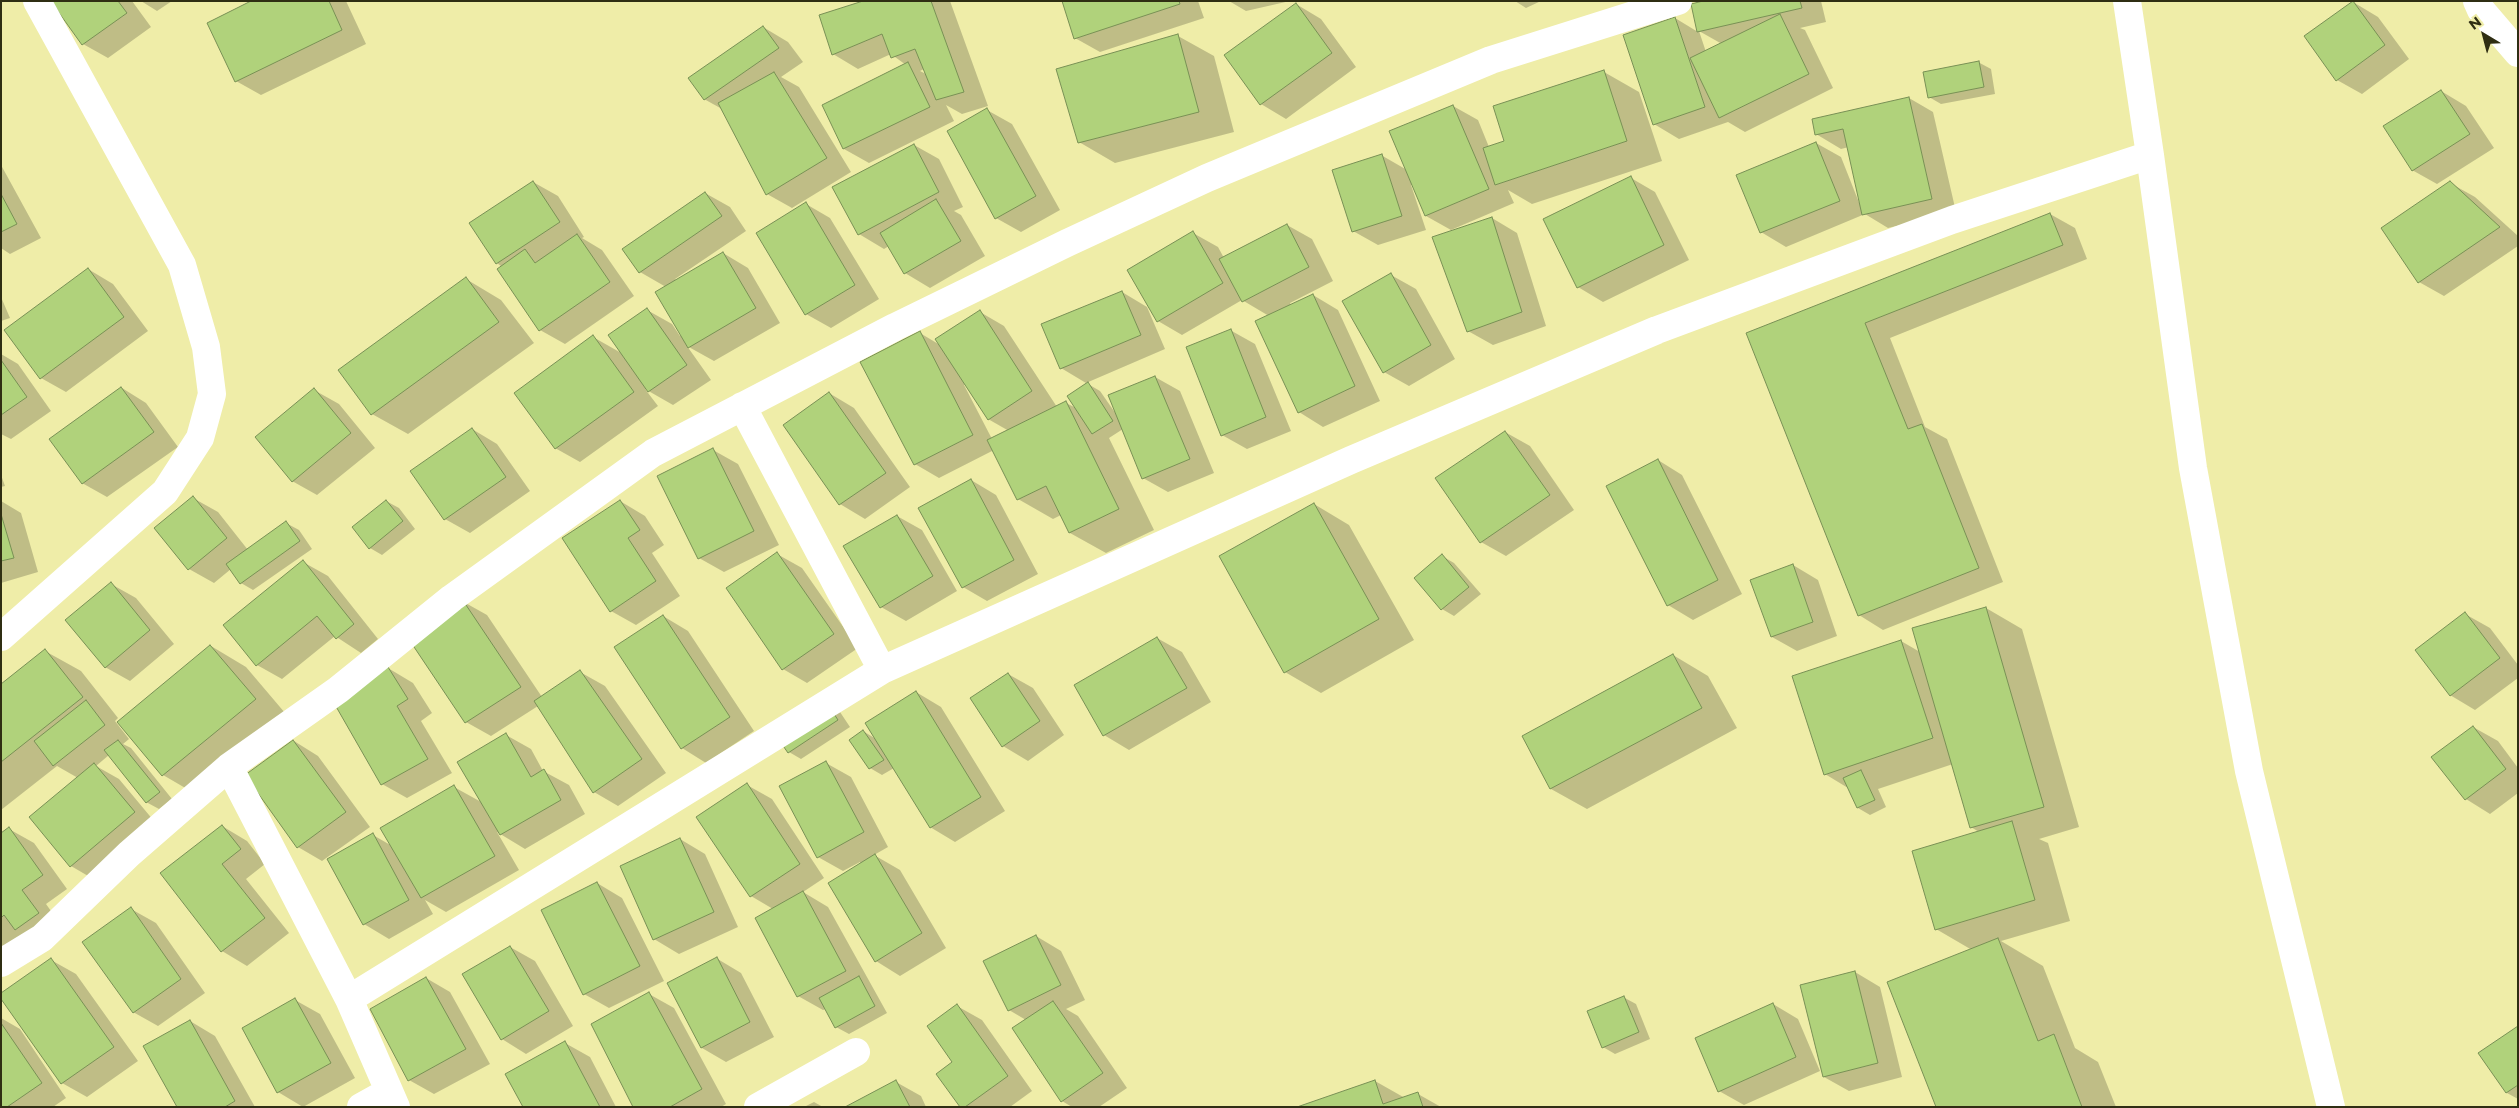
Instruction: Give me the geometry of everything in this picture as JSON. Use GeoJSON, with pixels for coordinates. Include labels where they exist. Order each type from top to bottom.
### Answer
{"type":"FeatureCollection","features":[{"type":"Feature","properties":{"kind":"street"},"geometry":{"type":"LineString","coordinates":[[1,637],[165,492],[200,438],[212,394],[206,347],[182,266],[37,1]]}},
{"type":"Feature","properties":{"kind":"street"},"geometry":{"type":"LineString","coordinates":[[1,964],[42,938],[129,854],[229,767],[338,690],[452,598],[654,453],[895,327],[1067,243],[1207,178],[1491,60],[1678,1]]}},
{"type":"Feature","properties":{"kind":"street"},"geometry":{"type":"LineString","coordinates":[[2127,1],[2193,468],[2247,761],[2330,1107]]}},
{"type":"Feature","properties":{"kind":"street"},"geometry":{"type":"LineString","coordinates":[[2477,1],[2481,10],[2518,53]]}},
{"type":"Feature","properties":{"kind":"street"},"geometry":{"type":"LineString","coordinates":[[349,999],[882,670],[1342,464],[1657,330],[1952,220],[2150,155]]}},
{"type":"Feature","properties":{"kind":"street"},"geometry":{"type":"LineString","coordinates":[[742,406],[882,670]]}},
{"type":"Feature","properties":{"kind":"street"},"geometry":{"type":"LineString","coordinates":[[229,767],[349,999],[392,1099],[360,1107]]}},
{"type":"Feature","properties":{"kind":"street"},"geometry":{"type":"LineString","coordinates":[[758,1107],[856,1052]]}},
{"type":"Feature","properties":{"kind":"building"},"geometry":{"type":"Polygon","coordinates":[[[54,1],[118,1],[127,13],[82,45],[52,3],[54,1]]]}},
{"type":"Feature","properties":{"kind":"building"},"geometry":{"type":"Polygon","coordinates":[[[251,1],[329,1],[342,30],[235,82],[207,23],[251,1]]]}},
{"type":"Feature","properties":{"kind":"building"},"geometry":{"type":"Polygon","coordinates":[[[863,1],[931,1],[964,92],[936,100],[915,49],[891,58],[882,34],[832,55],[819,15],[863,1]]]}},
{"type":"Feature","properties":{"kind":"building"},"geometry":{"type":"Polygon","coordinates":[[[1062,1],[1179,1],[1180,4],[1074,39],[1062,1]]]}},
{"type":"Feature","properties":{"kind":"building"},"geometry":{"type":"Polygon","coordinates":[[[1703,1],[1800,1],[1802,8],[1697,32],[1691,4],[1703,1]]]}},
{"type":"Feature","properties":{"kind":"building"},"geometry":{"type":"Polygon","coordinates":[[[2353,1],[2385,45],[2336,81],[2304,36],[2353,1]]]}},
{"type":"Feature","properties":{"kind":"building"},"geometry":{"type":"Polygon","coordinates":[[[1296,3],[1332,53],[1260,105],[1224,55],[1296,3]]]}},
{"type":"Feature","properties":{"kind":"building"},"geometry":{"type":"Polygon","coordinates":[[[1780,14],[1809,74],[1719,118],[1690,58],[1780,14]]]}},
{"type":"Feature","properties":{"kind":"building"},"geometry":{"type":"Polygon","coordinates":[[[1675,17],[1705,107],[1653,125],[1623,35],[1675,17]]]}},
{"type":"Feature","properties":{"kind":"building"},"geometry":{"type":"Polygon","coordinates":[[[763,26],[779,48],[704,100],[688,78],[763,26]]]}},
{"type":"Feature","properties":{"kind":"building"},"geometry":{"type":"Polygon","coordinates":[[[1178,34],[1199,112],[1078,143],[1056,69],[1178,34]]]}},
{"type":"Feature","properties":{"kind":"building"},"geometry":{"type":"Polygon","coordinates":[[[1979,61],[1984,87],[1928,98],[1923,72],[1979,61]]]}},
{"type":"Feature","properties":{"kind":"building"},"geometry":{"type":"Polygon","coordinates":[[[908,62],[930,107],[843,149],[822,105],[908,62]]]}},
{"type":"Feature","properties":{"kind":"building"},"geometry":{"type":"Polygon","coordinates":[[[1604,70],[1627,141],[1495,185],[1483,148],[1504,141],[1493,106],[1604,70]]]}},
{"type":"Feature","properties":{"kind":"building"},"geometry":{"type":"Polygon","coordinates":[[[774,72],[827,158],[766,195],[718,103],[774,72]]]}},
{"type":"Feature","properties":{"kind":"building"},"geometry":{"type":"Polygon","coordinates":[[[2441,90],[2470,134],[2412,171],[2383,126],[2441,90]]]}},
{"type":"Feature","properties":{"kind":"building"},"geometry":{"type":"Polygon","coordinates":[[[1909,97],[1932,199],[1862,215],[1843,129],[1815,135],[1812,119],[1909,97]]]}},
{"type":"Feature","properties":{"kind":"building"},"geometry":{"type":"Polygon","coordinates":[[[1453,105],[1489,189],[1425,216],[1389,131],[1453,105]]]}},
{"type":"Feature","properties":{"kind":"building"},"geometry":{"type":"Polygon","coordinates":[[[987,108],[1036,196],[995,219],[947,131],[987,108]]]}},
{"type":"Feature","properties":{"kind":"building"},"geometry":{"type":"Polygon","coordinates":[[[1816,142],[1840,201],[1760,233],[1736,175],[1816,142]]]}},
{"type":"Feature","properties":{"kind":"building"},"geometry":{"type":"Polygon","coordinates":[[[914,144],[939,192],[858,235],[832,187],[914,144]]]}},
{"type":"Feature","properties":{"kind":"building"},"geometry":{"type":"Polygon","coordinates":[[[1382,154],[1402,216],[1352,232],[1332,170],[1382,154]]]}},
{"type":"Feature","properties":{"kind":"building"},"geometry":{"type":"Polygon","coordinates":[[[1631,176],[1664,245],[1577,288],[1543,219],[1631,176]]]}},
{"type":"Feature","properties":{"kind":"building"},"geometry":{"type":"Polygon","coordinates":[[[533,181],[560,222],[496,264],[469,223],[533,181]]]}},
{"type":"Feature","properties":{"kind":"building"},"geometry":{"type":"Polygon","coordinates":[[[2450,181],[2500,227],[2418,283],[2381,228],[2450,181]]]}},
{"type":"Feature","properties":{"kind":"building"},"geometry":{"type":"Polygon","coordinates":[[[705,192],[722,216],[639,273],[622,249],[705,192]]]}},
{"type":"Feature","properties":{"kind":"building"},"geometry":{"type":"Polygon","coordinates":[[[1,194],[17,224],[1,232],[1,194]]]}},
{"type":"Feature","properties":{"kind":"building"},"geometry":{"type":"Polygon","coordinates":[[[936,199],[961,241],[904,274],[880,233],[936,199]]]}},
{"type":"Feature","properties":{"kind":"building"},"geometry":{"type":"Polygon","coordinates":[[[806,202],[855,285],[805,315],[756,233],[806,202]]]}},
{"type":"Feature","properties":{"kind":"building"},"geometry":{"type":"Polygon","coordinates":[[[2050,213],[2063,245],[1865,323],[1908,429],[1922,424],[1979,568],[1858,616],[1746,333],[2050,213]]]}},
{"type":"Feature","properties":{"kind":"building"},"geometry":{"type":"Polygon","coordinates":[[[1492,217],[1522,312],[1467,332],[1432,237],[1492,217]]]}},
{"type":"Feature","properties":{"kind":"building"},"geometry":{"type":"Polygon","coordinates":[[[1287,224],[1309,267],[1242,302],[1219,259],[1287,224]]]}},
{"type":"Feature","properties":{"kind":"building"},"geometry":{"type":"Polygon","coordinates":[[[1193,231],[1223,283],[1157,322],[1127,270],[1193,231]]]}},
{"type":"Feature","properties":{"kind":"building"},"geometry":{"type":"Polygon","coordinates":[[[577,234],[610,282],[539,331],[497,269],[525,249],[535,263],[577,234]]]}},
{"type":"Feature","properties":{"kind":"building"},"geometry":{"type":"Polygon","coordinates":[[[723,252],[756,308],[688,348],[655,292],[723,252]]]}},
{"type":"Feature","properties":{"kind":"building"},"geometry":{"type":"Polygon","coordinates":[[[88,268],[124,317],[40,379],[4,330],[88,268]]]}},
{"type":"Feature","properties":{"kind":"building"},"geometry":{"type":"Polygon","coordinates":[[[1391,273],[1431,345],[1383,373],[1342,301],[1391,273]]]}},
{"type":"Feature","properties":{"kind":"building"},"geometry":{"type":"Polygon","coordinates":[[[466,277],[499,322],[371,415],[338,370],[466,277]]]}},
{"type":"Feature","properties":{"kind":"building"},"geometry":{"type":"Polygon","coordinates":[[[1122,291],[1141,335],[1060,369],[1041,324],[1122,291]]]}},
{"type":"Feature","properties":{"kind":"building"},"geometry":{"type":"Polygon","coordinates":[[[1313,294],[1355,386],[1298,413],[1255,321],[1313,294]]]}},
{"type":"Feature","properties":{"kind":"building"},"geometry":{"type":"Polygon","coordinates":[[[647,308],[687,365],[648,392],[608,335],[647,308]]]}},
{"type":"Feature","properties":{"kind":"building"},"geometry":{"type":"Polygon","coordinates":[[[980,310],[1032,391],[988,420],[935,339],[980,310]]]}},
{"type":"Feature","properties":{"kind":"building"},"geometry":{"type":"Polygon","coordinates":[[[1231,329],[1266,417],[1221,436],[1186,347],[1231,329]]]}},
{"type":"Feature","properties":{"kind":"building"},"geometry":{"type":"Polygon","coordinates":[[[920,331],[973,435],[914,465],[860,362],[920,331]]]}},
{"type":"Feature","properties":{"kind":"building"},"geometry":{"type":"Polygon","coordinates":[[[593,335],[634,392],[555,449],[514,393],[593,335]]]}},
{"type":"Feature","properties":{"kind":"building"},"geometry":{"type":"Polygon","coordinates":[[[1,360],[27,397],[1,415],[1,360]]]}},
{"type":"Feature","properties":{"kind":"building"},"geometry":{"type":"Polygon","coordinates":[[[1155,376],[1190,459],[1142,479],[1108,395],[1155,376]]]}},
{"type":"Feature","properties":{"kind":"building"},"geometry":{"type":"Polygon","coordinates":[[[1088,382],[1113,421],[1092,434],[1067,396],[1088,382]]]}},
{"type":"Feature","properties":{"kind":"building"},"geometry":{"type":"Polygon","coordinates":[[[121,387],[154,432],[82,484],[49,439],[121,387]]]}},
{"type":"Feature","properties":{"kind":"building"},"geometry":{"type":"Polygon","coordinates":[[[314,388],[351,433],[292,482],[255,437],[314,388]]]}},
{"type":"Feature","properties":{"kind":"building"},"geometry":{"type":"Polygon","coordinates":[[[829,392],[886,473],[839,505],[783,425],[829,392]]]}},
{"type":"Feature","properties":{"kind":"building"},"geometry":{"type":"Polygon","coordinates":[[[1066,401],[1119,509],[1069,533],[1046,486],[1017,500],[987,440],[1066,401]]]}},
{"type":"Feature","properties":{"kind":"building"},"geometry":{"type":"Polygon","coordinates":[[[472,428],[506,477],[444,520],[410,471],[472,428]]]}},
{"type":"Feature","properties":{"kind":"building"},"geometry":{"type":"Polygon","coordinates":[[[1505,431],[1550,495],[1480,543],[1435,478],[1505,431]]]}},
{"type":"Feature","properties":{"kind":"building"},"geometry":{"type":"Polygon","coordinates":[[[713,448],[754,531],[698,559],[657,476],[713,448]]]}},
{"type":"Feature","properties":{"kind":"building"},"geometry":{"type":"Polygon","coordinates":[[[1658,459],[1718,580],[1667,606],[1606,486],[1658,459]]]}},
{"type":"Feature","properties":{"kind":"building"},"geometry":{"type":"Polygon","coordinates":[[[971,479],[1014,560],[962,588],[918,508],[971,479]]]}},
{"type":"Feature","properties":{"kind":"building"},"geometry":{"type":"Polygon","coordinates":[[[193,496],[227,538],[188,570],[154,528],[193,496]]]}},
{"type":"Feature","properties":{"kind":"building"},"geometry":{"type":"Polygon","coordinates":[[[386,500],[403,521],[369,549],[352,527],[386,500]]]}},
{"type":"Feature","properties":{"kind":"building"},"geometry":{"type":"Polygon","coordinates":[[[620,500],[640,530],[628,538],[656,581],[610,612],[562,538],[620,500]]]}},
{"type":"Feature","properties":{"kind":"building"},"geometry":{"type":"Polygon","coordinates":[[[1314,503],[1379,619],[1284,673],[1219,556],[1314,503]]]}},
{"type":"Feature","properties":{"kind":"building"},"geometry":{"type":"Polygon","coordinates":[[[1,514],[14,558],[1,561],[1,514]]]}},
{"type":"Feature","properties":{"kind":"building"},"geometry":{"type":"Polygon","coordinates":[[[897,515],[933,576],[880,608],[843,546],[897,515]]]}},
{"type":"Feature","properties":{"kind":"building"},"geometry":{"type":"Polygon","coordinates":[[[286,521],[300,541],[240,584],[226,564],[286,521]]]}},
{"type":"Feature","properties":{"kind":"building"},"geometry":{"type":"Polygon","coordinates":[[[777,552],[834,634],[782,670],[726,588],[777,552]]]}},
{"type":"Feature","properties":{"kind":"building"},"geometry":{"type":"Polygon","coordinates":[[[1442,554],[1469,587],[1441,610],[1414,578],[1442,554]]]}},
{"type":"Feature","properties":{"kind":"building"},"geometry":{"type":"Polygon","coordinates":[[[303,560],[354,624],[336,639],[317,616],[256,666],[223,625],[303,560]]]}},
{"type":"Feature","properties":{"kind":"building"},"geometry":{"type":"Polygon","coordinates":[[[1793,564],[1813,622],[1771,637],[1750,580],[1793,564]]]}},
{"type":"Feature","properties":{"kind":"building"},"geometry":{"type":"Polygon","coordinates":[[[111,582],[150,630],[105,668],[65,620],[111,582]]]}},
{"type":"Feature","properties":{"kind":"building"},"geometry":{"type":"Polygon","coordinates":[[[462,599],[521,687],[465,723],[408,638],[462,599]]]}},
{"type":"Feature","properties":{"kind":"building"},"geometry":{"type":"Polygon","coordinates":[[[1986,607],[2044,807],[1970,828],[1912,628],[1986,607]]]}},
{"type":"Feature","properties":{"kind":"building"},"geometry":{"type":"Polygon","coordinates":[[[2465,612],[2500,658],[2450,696],[2415,650],[2465,612]]]}},
{"type":"Feature","properties":{"kind":"building"},"geometry":{"type":"Polygon","coordinates":[[[663,615],[730,717],[681,749],[614,647],[663,615]]]}},
{"type":"Feature","properties":{"kind":"building"},"geometry":{"type":"Polygon","coordinates":[[[1157,637],[1187,688],[1103,736],[1074,685],[1157,637]]]}},
{"type":"Feature","properties":{"kind":"building"},"geometry":{"type":"Polygon","coordinates":[[[1901,640],[1933,738],[1824,775],[1792,676],[1901,640]]]}},
{"type":"Feature","properties":{"kind":"building"},"geometry":{"type":"Polygon","coordinates":[[[210,645],[256,699],[162,776],[117,722],[210,645]]]}},
{"type":"Feature","properties":{"kind":"building"},"geometry":{"type":"Polygon","coordinates":[[[45,649],[83,697],[1,762],[1,684],[45,649]]]}},
{"type":"Feature","properties":{"kind":"building"},"geometry":{"type":"Polygon","coordinates":[[[1673,654],[1702,708],[1550,789],[1522,736],[1673,654]]]}},
{"type":"Feature","properties":{"kind":"building"},"geometry":{"type":"Polygon","coordinates":[[[388,667],[408,699],[397,706],[428,759],[381,785],[334,703],[388,667]]]}},
{"type":"Feature","properties":{"kind":"building"},"geometry":{"type":"Polygon","coordinates":[[[580,670],[642,759],[593,793],[534,701],[580,670]]]}},
{"type":"Feature","properties":{"kind":"building"},"geometry":{"type":"Polygon","coordinates":[[[1008,673],[1040,721],[1002,747],[970,698],[1008,673]]]}},
{"type":"Feature","properties":{"kind":"building"},"geometry":{"type":"Polygon","coordinates":[[[916,691],[981,797],[930,828],[865,723],[916,691]]]}},
{"type":"Feature","properties":{"kind":"building"},"geometry":{"type":"Polygon","coordinates":[[[823,697],[838,720],[788,753],[773,731],[823,697]]]}},
{"type":"Feature","properties":{"kind":"building"},"geometry":{"type":"Polygon","coordinates":[[[86,700],[105,725],[53,766],[34,741],[86,700]]]}},
{"type":"Feature","properties":{"kind":"building"},"geometry":{"type":"Polygon","coordinates":[[[2473,726],[2506,769],[2465,800],[2431,757],[2473,726]]]}},
{"type":"Feature","properties":{"kind":"building"},"geometry":{"type":"Polygon","coordinates":[[[863,730],[884,760],[869,769],[849,740],[863,730]]]}},
{"type":"Feature","properties":{"kind":"building"},"geometry":{"type":"Polygon","coordinates":[[[506,733],[531,777],[544,769],[561,800],[500,835],[457,762],[506,733]]]}},
{"type":"Feature","properties":{"kind":"building"},"geometry":{"type":"Polygon","coordinates":[[[118,740],[160,792],[146,803],[104,750],[118,740]]]}},
{"type":"Feature","properties":{"kind":"building"},"geometry":{"type":"Polygon","coordinates":[[[293,740],[346,812],[297,848],[245,775],[293,740]]]}},
{"type":"Feature","properties":{"kind":"building"},"geometry":{"type":"Polygon","coordinates":[[[826,761],[864,832],[817,858],[779,786],[826,761]]]}},
{"type":"Feature","properties":{"kind":"building"},"geometry":{"type":"Polygon","coordinates":[[[94,763],[135,812],[70,867],[29,817],[94,763]]]}},
{"type":"Feature","properties":{"kind":"building"},"geometry":{"type":"Polygon","coordinates":[[[1861,770],[1875,800],[1857,808],[1843,778],[1861,770]]]}},
{"type":"Feature","properties":{"kind":"building"},"geometry":{"type":"Polygon","coordinates":[[[747,783],[800,864],[750,897],[696,817],[747,783]]]}},
{"type":"Feature","properties":{"kind":"building"},"geometry":{"type":"Polygon","coordinates":[[[454,785],[495,856],[421,898],[380,828],[454,785]]]}},
{"type":"Feature","properties":{"kind":"building"},"geometry":{"type":"Polygon","coordinates":[[[2012,821],[2035,900],[1935,930],[1912,851],[2012,821]]]}},
{"type":"Feature","properties":{"kind":"building"},"geometry":{"type":"Polygon","coordinates":[[[222,825],[241,849],[222,864],[265,918],[221,952],[160,873],[222,825]]]}},
{"type":"Feature","properties":{"kind":"building"},"geometry":{"type":"Polygon","coordinates":[[[9,827],[43,875],[22,890],[39,913],[15,930],[4,915],[1,918],[1,833],[9,827]]]}},
{"type":"Feature","properties":{"kind":"building"},"geometry":{"type":"Polygon","coordinates":[[[373,833],[409,900],[363,925],[327,859],[373,833]]]}},
{"type":"Feature","properties":{"kind":"building"},"geometry":{"type":"Polygon","coordinates":[[[680,838],[714,912],[653,940],[620,866],[680,838]]]}},
{"type":"Feature","properties":{"kind":"building"},"geometry":{"type":"Polygon","coordinates":[[[875,854],[922,933],[875,962],[828,883],[875,854]]]}},
{"type":"Feature","properties":{"kind":"building"},"geometry":{"type":"Polygon","coordinates":[[[597,882],[640,966],[583,995],[541,910],[597,882]]]}},
{"type":"Feature","properties":{"kind":"building"},"geometry":{"type":"Polygon","coordinates":[[[803,891],[846,971],[797,997],[755,918],[803,891]]]}},
{"type":"Feature","properties":{"kind":"building"},"geometry":{"type":"Polygon","coordinates":[[[131,907],[181,979],[133,1013],[82,942],[131,907]]]}},
{"type":"Feature","properties":{"kind":"building"},"geometry":{"type":"Polygon","coordinates":[[[1036,935],[1061,985],[1008,1011],[983,961],[1036,935]]]}},
{"type":"Feature","properties":{"kind":"building"},"geometry":{"type":"Polygon","coordinates":[[[1998,938],[2038,1041],[2054,1034],[2082,1107],[1936,1107],[1887,982],[1998,938]]]}},
{"type":"Feature","properties":{"kind":"building"},"geometry":{"type":"Polygon","coordinates":[[[510,946],[549,1011],[501,1040],[462,974],[510,946]]]}},
{"type":"Feature","properties":{"kind":"building"},"geometry":{"type":"Polygon","coordinates":[[[717,957],[750,1022],[701,1048],[667,983],[717,957]]]}},
{"type":"Feature","properties":{"kind":"building"},"geometry":{"type":"Polygon","coordinates":[[[51,958],[114,1047],[61,1084],[1,999],[1,993],[51,958]]]}},
{"type":"Feature","properties":{"kind":"building"},"geometry":{"type":"Polygon","coordinates":[[[1855,971],[1878,1063],[1823,1077],[1800,985],[1855,971]]]}},
{"type":"Feature","properties":{"kind":"building"},"geometry":{"type":"Polygon","coordinates":[[[859,976],[875,1006],[835,1028],[819,998],[859,976]]]}},
{"type":"Feature","properties":{"kind":"building"},"geometry":{"type":"Polygon","coordinates":[[[426,977],[466,1049],[408,1081],[370,1009],[426,977]]]}},
{"type":"Feature","properties":{"kind":"building"},"geometry":{"type":"Polygon","coordinates":[[[649,992],[702,1089],[670,1107],[633,1107],[591,1024],[649,992]]]}},
{"type":"Feature","properties":{"kind":"building"},"geometry":{"type":"Polygon","coordinates":[[[1624,996],[1639,1032],[1602,1048],[1587,1011],[1624,996]]]}},
{"type":"Feature","properties":{"kind":"building"},"geometry":{"type":"Polygon","coordinates":[[[295,998],[331,1063],[277,1093],[242,1028],[295,998]]]}},
{"type":"Feature","properties":{"kind":"building"},"geometry":{"type":"Polygon","coordinates":[[[1053,1001],[1103,1073],[1061,1102],[1012,1028],[1053,1001]]]}},
{"type":"Feature","properties":{"kind":"building"},"geometry":{"type":"Polygon","coordinates":[[[1773,1003],[1796,1057],[1718,1092],[1695,1038],[1773,1003]]]}},
{"type":"Feature","properties":{"kind":"building"},"geometry":{"type":"Polygon","coordinates":[[[957,1004],[1008,1076],[965,1107],[960,1107],[936,1074],[952,1062],[927,1026],[957,1004]]]}},
{"type":"Feature","properties":{"kind":"building"},"geometry":{"type":"Polygon","coordinates":[[[190,1020],[235,1101],[225,1107],[177,1107],[143,1046],[190,1020]]]}},
{"type":"Feature","properties":{"kind":"building"},"geometry":{"type":"Polygon","coordinates":[[[1,1023],[42,1083],[7,1107],[1,1107],[1,1023]]]}},
{"type":"Feature","properties":{"kind":"building"},"geometry":{"type":"Polygon","coordinates":[[[2518,1026],[2518,1085],[2506,1093],[2478,1053],[2518,1026]]]}},
{"type":"Feature","properties":{"kind":"building"},"geometry":{"type":"Polygon","coordinates":[[[565,1041],[600,1107],[523,1107],[505,1074],[565,1041]]]}},
{"type":"Feature","properties":{"kind":"building"},"geometry":{"type":"Polygon","coordinates":[[[896,1080],[910,1107],[845,1107],[896,1080]]]}},
{"type":"Feature","properties":{"kind":"building"},"geometry":{"type":"Polygon","coordinates":[[[1375,1080],[1383,1104],[1418,1092],[1423,1107],[1297,1107],[1375,1080]]]}}]}
